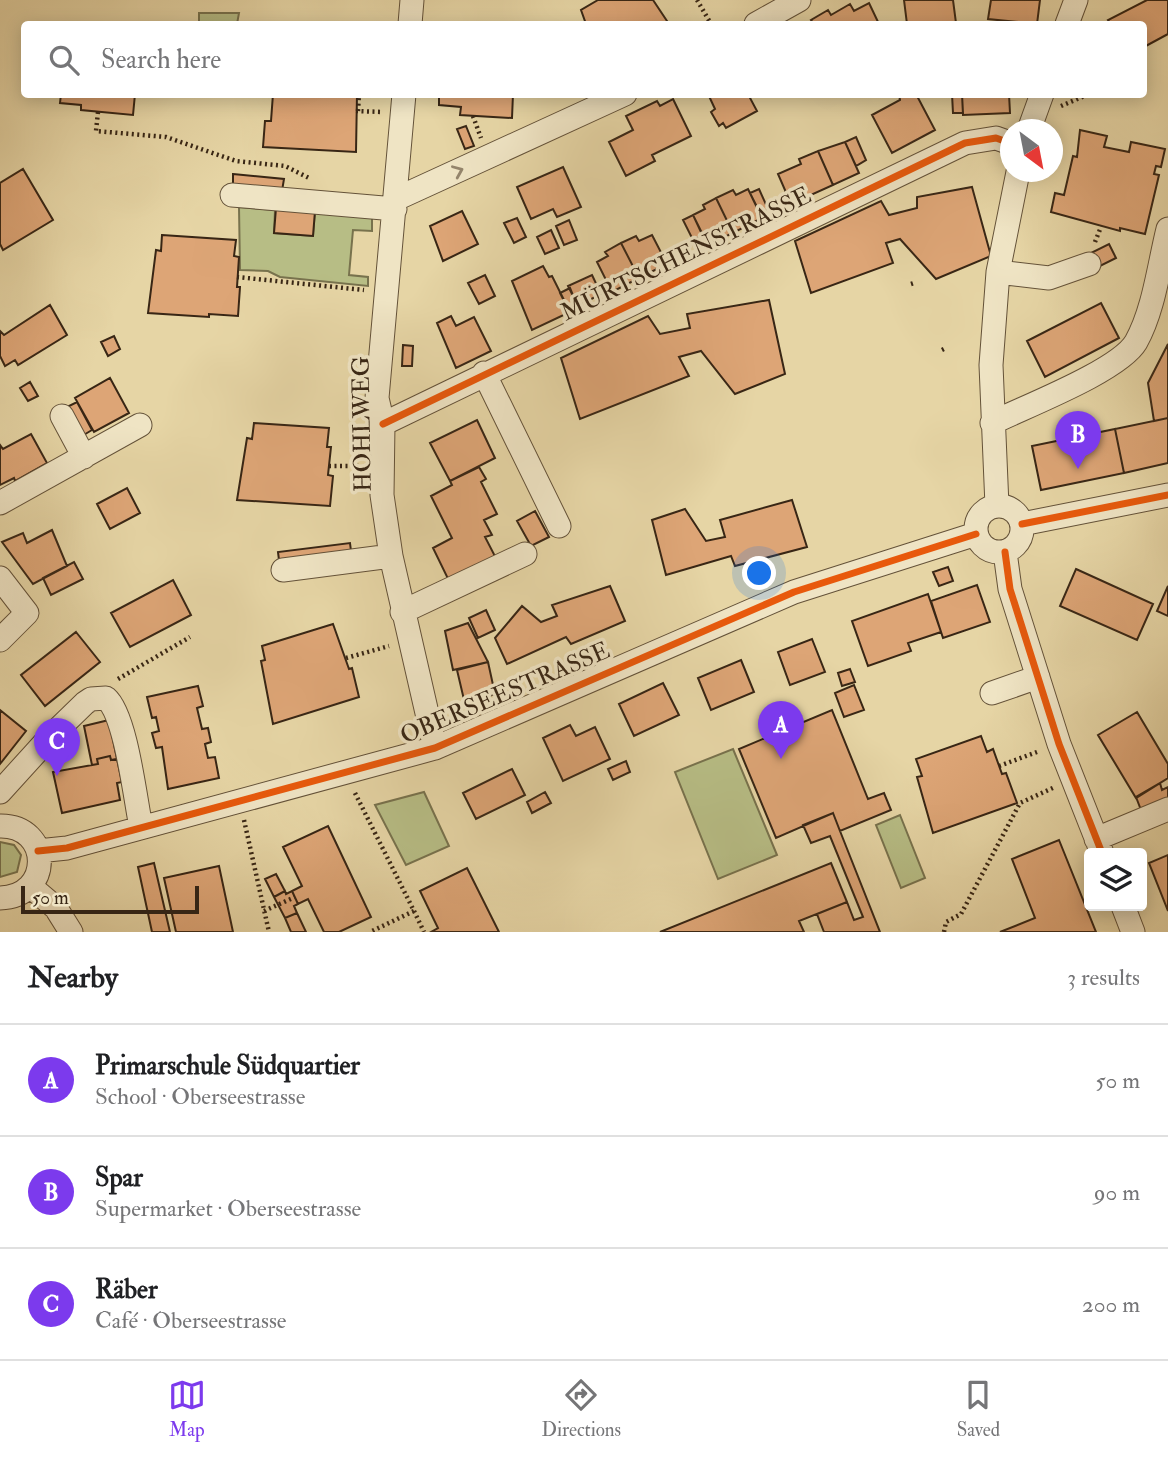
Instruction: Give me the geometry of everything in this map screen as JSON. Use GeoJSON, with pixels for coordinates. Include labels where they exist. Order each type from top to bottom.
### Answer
{"type":"FeatureCollection","features":[{"type":"Feature","properties":{"kind":"street"},"geometry":{"type":"LineString","coordinates":[[410,21],[412,0]]}},
{"type":"Feature","properties":{"kind":"street"},"geometry":{"type":"LineString","coordinates":[[761,21],[799,0]]}},
{"type":"Feature","properties":{"kind":"street"},"geometry":{"type":"LineString","coordinates":[[1068,21],[1076,0]]}},
{"type":"Feature","properties":{"kind":"street","name":"HOHLWEG"},"geometry":{"type":"LineString","coordinates":[[404,98],[377,385],[383,424],[382,495],[402,612],[435,748]]}},
{"type":"Feature","properties":{"kind":"street"},"geometry":{"type":"LineString","coordinates":[[232,195],[395,204],[617,98]]}},
{"type":"Feature","properties":{"kind":"street"},"geometry":{"type":"LineString","coordinates":[[1037,119],[1049,102]]}},
{"type":"Feature","properties":{"kind":"street","name":"MÜRTSCHENSTRASSE"},"geometry":{"type":"LineString","coordinates":[[383,424],[965,143],[1000,139]]}},
{"type":"Feature","properties":{"kind":"street"},"geometry":{"type":"LineString","coordinates":[[997,506],[991,365],[998,272],[1016,182]]}},
{"type":"Feature","properties":{"kind":"street"},"geometry":{"type":"LineString","coordinates":[[992,423],[1107,368],[1135,344],[1150,303],[1168,229]]}},
{"type":"Feature","properties":{"kind":"street"},"geometry":{"type":"LineString","coordinates":[[998,272],[1049,278],[1087,255]]}},
{"type":"Feature","properties":{"kind":"street"},"geometry":{"type":"LineString","coordinates":[[484,373],[559,526]]}},
{"type":"Feature","properties":{"kind":"street"},"geometry":{"type":"LineString","coordinates":[[62,416],[84,457]]}},
{"type":"Feature","properties":{"kind":"street"},"geometry":{"type":"LineString","coordinates":[[0,503],[140,425]]}},
{"type":"Feature","properties":{"kind":"street"},"geometry":{"type":"LineString","coordinates":[[1022,524],[1168,495]]}},
{"type":"Feature","properties":{"kind":"street"},"geometry":{"type":"LineString","coordinates":[[997,506],[1013,510],[1022,524],[1019,542],[1005,552],[987,550],[976,534],[980,515],[997,506]]}},
{"type":"Feature","properties":{"kind":"street","name":"OBERSEESTRASSE"},"geometry":{"type":"LineString","coordinates":[[38,851],[67,848],[435,748],[794,592],[976,534]]}},
{"type":"Feature","properties":{"kind":"street"},"geometry":{"type":"LineString","coordinates":[[1005,552],[1010,589],[1059,744],[1099,846],[1168,809]]}},
{"type":"Feature","properties":{"kind":"street"},"geometry":{"type":"LineString","coordinates":[[402,612],[524,554]]}},
{"type":"Feature","properties":{"kind":"street"},"geometry":{"type":"LineString","coordinates":[[283,570],[391,556]]}},
{"type":"Feature","properties":{"kind":"street"},"geometry":{"type":"LineString","coordinates":[[0,578],[27,613],[0,640]]}},
{"type":"Feature","properties":{"kind":"street"},"geometry":{"type":"LineString","coordinates":[[992,693],[1038,677]]}},
{"type":"Feature","properties":{"kind":"street"},"geometry":{"type":"LineString","coordinates":[[0,792],[71,716],[91,699],[99,697],[111,703],[123,737],[141,827]]}},
{"type":"Feature","properties":{"kind":"street"},"geometry":{"type":"LineString","coordinates":[[0,826],[14,827],[24,832],[38,851],[40,863],[30,886],[21,894],[0,898]]}},
{"type":"Feature","properties":{"kind":"street"},"geometry":{"type":"LineString","coordinates":[[30,886],[56,908],[71,932]]}},
{"type":"Feature","properties":{"kind":"street"},"geometry":{"type":"LineString","coordinates":[[1125,911],[1133,932]]}},
{"type":"Feature","properties":{"kind":"path"},"geometry":{"type":"LineString","coordinates":[[697,0],[708,21]]}},
{"type":"Feature","properties":{"kind":"path"},"geometry":{"type":"LineString","coordinates":[[359,98],[357,111],[388,113]]}},
{"type":"Feature","properties":{"kind":"path"},"geometry":{"type":"LineString","coordinates":[[1049,102],[1070,98]]}},
{"type":"Feature","properties":{"kind":"path"},"geometry":{"type":"LineString","coordinates":[[98,112],[96,131],[166,137],[236,161],[285,166],[312,179]]}},
{"type":"Feature","properties":{"kind":"path"},"geometry":{"type":"LineString","coordinates":[[1087,255],[1101,227]]}},
{"type":"Feature","properties":{"kind":"path"},"geometry":{"type":"LineString","coordinates":[[237,277],[386,292]]}},
{"type":"Feature","properties":{"kind":"path"},"geometry":{"type":"LineString","coordinates":[[329,466],[382,466]]}},
{"type":"Feature","properties":{"kind":"path"},"geometry":{"type":"LineString","coordinates":[[99,697],[109,685],[190,637]]}},
{"type":"Feature","properties":{"kind":"path"},"geometry":{"type":"LineString","coordinates":[[346,658],[408,640]]}},
{"type":"Feature","properties":{"kind":"path"},"geometry":{"type":"LineString","coordinates":[[999,766],[1059,744]]}},
{"type":"Feature","properties":{"kind":"path"},"geometry":{"type":"LineString","coordinates":[[944,932],[946,922],[961,914],[1020,803],[1062,783]]}},
{"type":"Feature","properties":{"kind":"path"},"geometry":{"type":"LineString","coordinates":[[353,789],[424,932]]}},
{"type":"Feature","properties":{"kind":"path"},"geometry":{"type":"LineString","coordinates":[[239,801],[269,932]]}},
{"type":"Feature","properties":{"kind":"path"},"geometry":{"type":"LineString","coordinates":[[264,911],[295,897]]}},
{"type":"Feature","properties":{"kind":"path"},"geometry":{"type":"LineString","coordinates":[[370,932],[414,911]]}},
{"type":"Feature","properties":{"kind":"green space"},"geometry":{"type":"Polygon","coordinates":[[[199,13],[239,13],[238,21],[199,21],[199,13]]]}},
{"type":"Feature","properties":{"kind":"green space"},"geometry":{"type":"Polygon","coordinates":[[[239,207],[275,210],[274,233],[313,236],[315,211],[372,217],[372,231],[353,230],[349,275],[368,277],[368,286],[280,277],[268,271],[240,270],[239,207]]]}},
{"type":"Feature","properties":{"kind":"green space"},"geometry":{"type":"Polygon","coordinates":[[[733,749],[777,855],[718,879],[675,772],[733,749]]]}},
{"type":"Feature","properties":{"kind":"green space"},"geometry":{"type":"Polygon","coordinates":[[[424,792],[449,846],[406,865],[375,805],[424,792]]]}},
{"type":"Feature","properties":{"kind":"green space"},"geometry":{"type":"Polygon","coordinates":[[[900,815],[925,878],[901,888],[876,825],[900,815]]]}},
{"type":"Feature","properties":{"kind":"green space"},"geometry":{"type":"Polygon","coordinates":[[[0,842],[14,845],[21,855],[17,872],[0,877],[0,842]]]}},
{"type":"Feature","properties":{"kind":"building"},"geometry":{"type":"Polygon","coordinates":[[[598,0],[653,0],[667,21],[585,21],[581,10],[598,0]]]}},
{"type":"Feature","properties":{"kind":"building"},"geometry":{"type":"Polygon","coordinates":[[[904,0],[953,0],[956,21],[907,21],[904,0]]]}},
{"type":"Feature","properties":{"kind":"building"},"geometry":{"type":"Polygon","coordinates":[[[991,0],[1040,0],[1037,21],[988,19],[991,0]]]}},
{"type":"Feature","properties":{"kind":"building"},"geometry":{"type":"Polygon","coordinates":[[[1147,0],[1168,0],[1168,34],[1147,45],[1147,21],[1108,20],[1147,0]]]}},
{"type":"Feature","properties":{"kind":"building"},"geometry":{"type":"Polygon","coordinates":[[[869,3],[878,21],[811,20],[828,10],[831,15],[850,4],[854,11],[869,3]]]}},
{"type":"Feature","properties":{"kind":"building"},"geometry":{"type":"Polygon","coordinates":[[[61,98],[135,98],[133,115],[81,110],[81,105],[60,103],[61,98]]]}},
{"type":"Feature","properties":{"kind":"building"},"geometry":{"type":"Polygon","coordinates":[[[273,98],[357,98],[356,152],[263,147],[265,121],[271,121],[273,98]]]}},
{"type":"Feature","properties":{"kind":"building"},"geometry":{"type":"Polygon","coordinates":[[[439,98],[513,98],[512,118],[460,115],[461,107],[439,105],[439,98]]]}},
{"type":"Feature","properties":{"kind":"building"},"geometry":{"type":"Polygon","coordinates":[[[710,98],[750,98],[757,111],[726,128],[723,123],[719,126],[711,112],[715,109],[710,98]]]}},
{"type":"Feature","properties":{"kind":"building"},"geometry":{"type":"Polygon","coordinates":[[[918,98],[935,130],[892,153],[872,115],[900,100],[918,98]]]}},
{"type":"Feature","properties":{"kind":"building"},"geometry":{"type":"Polygon","coordinates":[[[952,98],[962,98],[963,113],[953,113],[952,98]]]}},
{"type":"Feature","properties":{"kind":"building"},"geometry":{"type":"Polygon","coordinates":[[[962,98],[1009,98],[1010,113],[963,115],[962,98]]]}},
{"type":"Feature","properties":{"kind":"building"},"geometry":{"type":"Polygon","coordinates":[[[673,99],[691,136],[652,155],[655,161],[626,176],[609,142],[633,130],[626,116],[657,101],[660,106],[673,99]]]}},
{"type":"Feature","properties":{"kind":"building"},"geometry":{"type":"Polygon","coordinates":[[[466,126],[474,146],[465,149],[457,129],[466,126]]]}},
{"type":"Feature","properties":{"kind":"building"},"geometry":{"type":"Polygon","coordinates":[[[1080,130],[1107,136],[1104,147],[1129,152],[1131,142],[1165,149],[1161,167],[1156,166],[1154,174],[1159,175],[1145,234],[1120,228],[1120,231],[1051,212],[1055,193],[1064,195],[1073,156],[1077,157],[1080,130]]]}},
{"type":"Feature","properties":{"kind":"building"},"geometry":{"type":"Polygon","coordinates":[[[856,137],[866,160],[856,166],[845,142],[856,137]]]}},
{"type":"Feature","properties":{"kind":"building"},"geometry":{"type":"Polygon","coordinates":[[[845,142],[859,173],[833,185],[818,151],[845,142]]]}},
{"type":"Feature","properties":{"kind":"building"},"geometry":{"type":"Polygon","coordinates":[[[818,151],[833,185],[791,204],[778,174],[801,164],[799,159],[818,151]]]}},
{"type":"Feature","properties":{"kind":"building"},"geometry":{"type":"Polygon","coordinates":[[[563,167],[581,207],[557,217],[553,209],[531,219],[517,187],[563,167]]]}},
{"type":"Feature","properties":{"kind":"building"},"geometry":{"type":"Polygon","coordinates":[[[23,169],[53,220],[3,250],[0,244],[0,183],[23,169]]]}},
{"type":"Feature","properties":{"kind":"building"},"geometry":{"type":"Polygon","coordinates":[[[233,174],[284,179],[282,191],[233,186],[233,174]]]}},
{"type":"Feature","properties":{"kind":"building"},"geometry":{"type":"Polygon","coordinates":[[[972,187],[991,256],[936,279],[900,239],[886,243],[893,263],[811,293],[795,241],[881,201],[889,215],[917,208],[917,197],[972,187]]]}},
{"type":"Feature","properties":{"kind":"building"},"geometry":{"type":"Polygon","coordinates":[[[748,189],[762,218],[733,233],[716,198],[733,190],[736,195],[748,189]]]}},
{"type":"Feature","properties":{"kind":"building"},"geometry":{"type":"Polygon","coordinates":[[[759,189],[768,209],[760,213],[750,193],[759,189]]]}},
{"type":"Feature","properties":{"kind":"building"},"geometry":{"type":"Polygon","coordinates":[[[716,198],[733,233],[707,245],[693,215],[705,209],[703,205],[716,198]]]}},
{"type":"Feature","properties":{"kind":"building"},"geometry":{"type":"Polygon","coordinates":[[[276,208],[315,211],[313,236],[274,233],[276,208]]]}},
{"type":"Feature","properties":{"kind":"building"},"geometry":{"type":"Polygon","coordinates":[[[462,211],[478,244],[443,261],[430,226],[462,211]]]}},
{"type":"Feature","properties":{"kind":"building"},"geometry":{"type":"Polygon","coordinates":[[[693,215],[703,235],[693,240],[683,220],[693,215]]]}},
{"type":"Feature","properties":{"kind":"building"},"geometry":{"type":"Polygon","coordinates":[[[517,218],[526,237],[514,243],[504,223],[517,218]]]}},
{"type":"Feature","properties":{"kind":"building"},"geometry":{"type":"Polygon","coordinates":[[[569,220],[577,240],[564,245],[556,226],[569,220]]]}},
{"type":"Feature","properties":{"kind":"building"},"geometry":{"type":"Polygon","coordinates":[[[551,230],[559,248],[545,254],[537,237],[551,230]]]}},
{"type":"Feature","properties":{"kind":"building"},"geometry":{"type":"Polygon","coordinates":[[[162,235],[236,240],[234,256],[239,257],[237,287],[240,287],[238,316],[148,313],[156,250],[161,251],[162,235]]]}},
{"type":"Feature","properties":{"kind":"building"},"geometry":{"type":"Polygon","coordinates":[[[652,235],[667,264],[639,278],[621,243],[636,236],[639,241],[652,235]]]}},
{"type":"Feature","properties":{"kind":"building"},"geometry":{"type":"Polygon","coordinates":[[[621,243],[639,278],[612,292],[597,262],[608,256],[605,252],[621,243]]]}},
{"type":"Feature","properties":{"kind":"building"},"geometry":{"type":"Polygon","coordinates":[[[1109,244],[1116,258],[1092,270],[1085,256],[1109,244]]]}},
{"type":"Feature","properties":{"kind":"building"},"geometry":{"type":"Polygon","coordinates":[[[543,266],[549,277],[552,276],[570,312],[532,330],[512,281],[543,266]]]}},
{"type":"Feature","properties":{"kind":"building"},"geometry":{"type":"Polygon","coordinates":[[[485,275],[495,296],[479,304],[468,283],[485,275]]]}},
{"type":"Feature","properties":{"kind":"building"},"geometry":{"type":"Polygon","coordinates":[[[592,275],[601,294],[578,306],[568,286],[592,275]]]}},
{"type":"Feature","properties":{"kind":"building"},"geometry":{"type":"Polygon","coordinates":[[[570,288],[577,305],[568,309],[560,293],[570,288]]]}},
{"type":"Feature","properties":{"kind":"building"},"geometry":{"type":"Polygon","coordinates":[[[769,300],[785,374],[735,394],[701,351],[679,357],[689,376],[580,419],[561,358],[648,316],[660,334],[690,328],[687,314],[769,300]]]}},
{"type":"Feature","properties":{"kind":"building"},"geometry":{"type":"Polygon","coordinates":[[[1101,303],[1119,338],[1045,377],[1027,341],[1101,303]]]}},
{"type":"Feature","properties":{"kind":"building"},"geometry":{"type":"Polygon","coordinates":[[[50,305],[67,335],[18,365],[15,360],[5,366],[0,356],[0,331],[4,335],[50,305]]]}},
{"type":"Feature","properties":{"kind":"building"},"geometry":{"type":"Polygon","coordinates":[[[451,316],[456,326],[474,317],[491,351],[456,368],[437,323],[451,316]]]}},
{"type":"Feature","properties":{"kind":"building"},"geometry":{"type":"Polygon","coordinates":[[[114,336],[120,349],[108,356],[101,342],[114,336]]]}},
{"type":"Feature","properties":{"kind":"building"},"geometry":{"type":"Polygon","coordinates":[[[1168,344],[1168,418],[1154,421],[1148,383],[1168,344]]]}},
{"type":"Feature","properties":{"kind":"building"},"geometry":{"type":"Polygon","coordinates":[[[403,345],[413,346],[412,366],[402,366],[403,345]]]}},
{"type":"Feature","properties":{"kind":"building"},"geometry":{"type":"Polygon","coordinates":[[[110,378],[129,413],[94,432],[75,398],[110,378]]]}},
{"type":"Feature","properties":{"kind":"building"},"geometry":{"type":"Polygon","coordinates":[[[30,382],[38,396],[28,401],[20,388],[30,382]]]}},
{"type":"Feature","properties":{"kind":"building"},"geometry":{"type":"Polygon","coordinates":[[[77,402],[92,430],[82,436],[65,408],[77,402]]]}},
{"type":"Feature","properties":{"kind":"building"},"geometry":{"type":"Polygon","coordinates":[[[1168,418],[1168,463],[1124,473],[1115,429],[1168,418]]]}},
{"type":"Feature","properties":{"kind":"building"},"geometry":{"type":"Polygon","coordinates":[[[477,420],[495,458],[450,481],[430,443],[477,420]]]}},
{"type":"Feature","properties":{"kind":"building"},"geometry":{"type":"Polygon","coordinates":[[[254,423],[329,428],[327,447],[331,447],[328,475],[333,476],[330,506],[237,500],[247,438],[252,439],[254,423]]]}},
{"type":"Feature","properties":{"kind":"building"},"geometry":{"type":"Polygon","coordinates":[[[1115,429],[1124,473],[1041,490],[1032,446],[1115,429]]]}},
{"type":"Feature","properties":{"kind":"building"},"geometry":{"type":"Polygon","coordinates":[[[31,434],[47,463],[15,481],[14,478],[0,485],[0,445],[3,449],[31,434]]]}},
{"type":"Feature","properties":{"kind":"building"},"geometry":{"type":"Polygon","coordinates":[[[479,467],[486,479],[481,482],[497,514],[484,520],[492,535],[485,537],[499,564],[452,587],[433,548],[452,538],[431,496],[452,485],[450,481],[479,467]]]}},
{"type":"Feature","properties":{"kind":"building"},"geometry":{"type":"Polygon","coordinates":[[[127,488],[140,513],[110,529],[97,504],[127,488]]]}},
{"type":"Feature","properties":{"kind":"building"},"geometry":{"type":"Polygon","coordinates":[[[792,500],[807,547],[735,566],[731,556],[666,575],[652,520],[685,509],[706,541],[725,537],[720,520],[792,500]]]}},
{"type":"Feature","properties":{"kind":"building"},"geometry":{"type":"Polygon","coordinates":[[[535,511],[549,537],[531,546],[517,521],[535,511]]]}},
{"type":"Feature","properties":{"kind":"building"},"geometry":{"type":"Polygon","coordinates":[[[52,530],[67,566],[33,584],[2,542],[23,533],[27,543],[52,530]]]}},
{"type":"Feature","properties":{"kind":"building"},"geometry":{"type":"Polygon","coordinates":[[[350,543],[351,551],[279,560],[278,552],[350,543]]]}},
{"type":"Feature","properties":{"kind":"building"},"geometry":{"type":"Polygon","coordinates":[[[74,562],[83,579],[51,595],[43,578],[74,562]]]}},
{"type":"Feature","properties":{"kind":"building"},"geometry":{"type":"Polygon","coordinates":[[[948,567],[953,581],[939,586],[933,572],[948,567]]]}},
{"type":"Feature","properties":{"kind":"building"},"geometry":{"type":"Polygon","coordinates":[[[1076,569],[1153,604],[1137,640],[1060,606],[1076,569]]]}},
{"type":"Feature","properties":{"kind":"building"},"geometry":{"type":"Polygon","coordinates":[[[173,580],[191,615],[130,647],[111,613],[173,580]]]}},
{"type":"Feature","properties":{"kind":"building"},"geometry":{"type":"Polygon","coordinates":[[[977,585],[990,622],[943,638],[931,601],[977,585]]]}},
{"type":"Feature","properties":{"kind":"building"},"geometry":{"type":"Polygon","coordinates":[[[610,586],[625,621],[571,644],[566,637],[507,664],[495,638],[522,606],[541,622],[557,616],[552,605],[610,586]]]}},
{"type":"Feature","properties":{"kind":"building"},"geometry":{"type":"Polygon","coordinates":[[[1168,586],[1168,616],[1157,611],[1168,586]]]}},
{"type":"Feature","properties":{"kind":"building"},"geometry":{"type":"Polygon","coordinates":[[[928,594],[941,632],[908,643],[911,651],[868,666],[852,621],[928,594]]]}},
{"type":"Feature","properties":{"kind":"building"},"geometry":{"type":"Polygon","coordinates":[[[486,610],[495,630],[478,638],[469,618],[486,610]]]}},
{"type":"Feature","properties":{"kind":"building"},"geometry":{"type":"Polygon","coordinates":[[[468,623],[488,662],[453,670],[445,631],[468,623]]]}},
{"type":"Feature","properties":{"kind":"building"},"geometry":{"type":"Polygon","coordinates":[[[333,624],[349,669],[352,668],[359,697],[273,724],[261,661],[265,660],[262,646],[333,624]]]}},
{"type":"Feature","properties":{"kind":"building"},"geometry":{"type":"Polygon","coordinates":[[[76,632],[100,662],[45,706],[21,675],[76,632]]]}},
{"type":"Feature","properties":{"kind":"building"},"geometry":{"type":"Polygon","coordinates":[[[812,639],[825,672],[790,685],[778,652],[812,639]]]}},
{"type":"Feature","properties":{"kind":"building"},"geometry":{"type":"Polygon","coordinates":[[[741,660],[754,692],[711,710],[698,678],[741,660]]]}},
{"type":"Feature","properties":{"kind":"building"},"geometry":{"type":"Polygon","coordinates":[[[488,662],[495,694],[465,704],[457,670],[488,662]]]}},
{"type":"Feature","properties":{"kind":"building"},"geometry":{"type":"Polygon","coordinates":[[[850,669],[855,682],[842,686],[838,673],[850,669]]]}},
{"type":"Feature","properties":{"kind":"building"},"geometry":{"type":"Polygon","coordinates":[[[663,683],[679,715],[634,736],[619,704],[663,683]]]}},
{"type":"Feature","properties":{"kind":"building"},"geometry":{"type":"Polygon","coordinates":[[[854,685],[864,710],[844,717],[835,693],[854,685]]]}},
{"type":"Feature","properties":{"kind":"building"},"geometry":{"type":"Polygon","coordinates":[[[198,686],[203,706],[197,708],[202,729],[208,728],[211,742],[205,744],[208,758],[215,757],[219,778],[168,789],[162,747],[156,748],[152,733],[159,731],[156,717],[152,718],[147,697],[198,686]]]}},
{"type":"Feature","properties":{"kind":"building"},"geometry":{"type":"Polygon","coordinates":[[[0,710],[26,731],[0,764],[0,710]]]}},
{"type":"Feature","properties":{"kind":"building"},"geometry":{"type":"Polygon","coordinates":[[[832,710],[868,799],[884,793],[891,810],[840,831],[833,813],[776,838],[739,749],[832,710]]]}},
{"type":"Feature","properties":{"kind":"building"},"geometry":{"type":"Polygon","coordinates":[[[1137,712],[1168,764],[1168,778],[1136,798],[1098,735],[1137,712]]]}},
{"type":"Feature","properties":{"kind":"building"},"geometry":{"type":"Polygon","coordinates":[[[109,720],[117,759],[111,760],[110,756],[97,759],[98,764],[92,765],[84,726],[109,720]]]}},
{"type":"Feature","properties":{"kind":"building"},"geometry":{"type":"Polygon","coordinates":[[[570,725],[576,736],[595,727],[610,759],[563,781],[543,738],[570,725]]]}},
{"type":"Feature","properties":{"kind":"building"},"geometry":{"type":"Polygon","coordinates":[[[981,736],[987,752],[993,749],[1002,774],[1006,773],[1017,803],[933,833],[917,777],[922,776],[916,759],[981,736]]]}},
{"type":"Feature","properties":{"kind":"building"},"geometry":{"type":"Polygon","coordinates":[[[110,756],[111,760],[117,759],[122,782],[117,783],[120,800],[62,813],[53,772],[98,764],[97,759],[110,756]]]}},
{"type":"Feature","properties":{"kind":"building"},"geometry":{"type":"Polygon","coordinates":[[[626,761],[630,772],[613,780],[608,769],[626,761]]]}},
{"type":"Feature","properties":{"kind":"building"},"geometry":{"type":"Polygon","coordinates":[[[512,769],[525,795],[476,819],[463,793],[512,769]]]}},
{"type":"Feature","properties":{"kind":"building"},"geometry":{"type":"Polygon","coordinates":[[[1160,783],[1162,790],[1168,787],[1168,799],[1141,810],[1136,797],[1160,783]]]}},
{"type":"Feature","properties":{"kind":"building"},"geometry":{"type":"Polygon","coordinates":[[[545,792],[551,803],[532,813],[527,802],[545,792]]]}},
{"type":"Feature","properties":{"kind":"building"},"geometry":{"type":"Polygon","coordinates":[[[833,813],[880,932],[824,932],[817,914],[847,902],[854,920],[863,917],[830,836],[811,843],[803,825],[833,813]]]}},
{"type":"Feature","properties":{"kind":"building"},"geometry":{"type":"Polygon","coordinates":[[[328,826],[371,917],[339,932],[324,932],[308,899],[298,904],[292,891],[302,886],[283,847],[328,826]]]}},
{"type":"Feature","properties":{"kind":"building"},"geometry":{"type":"Polygon","coordinates":[[[1059,840],[1084,902],[1084,911],[1088,911],[1096,932],[1000,932],[1035,918],[1012,859],[1059,840]]]}},
{"type":"Feature","properties":{"kind":"building"},"geometry":{"type":"Polygon","coordinates":[[[1168,855],[1168,911],[1149,863],[1168,855]]]}},
{"type":"Feature","properties":{"kind":"building"},"geometry":{"type":"Polygon","coordinates":[[[154,863],[170,932],[152,932],[138,867],[154,863]]]}},
{"type":"Feature","properties":{"kind":"building"},"geometry":{"type":"Polygon","coordinates":[[[831,863],[847,902],[799,921],[804,932],[660,932],[831,863]]]}},
{"type":"Feature","properties":{"kind":"building"},"geometry":{"type":"Polygon","coordinates":[[[219,866],[233,932],[176,932],[164,878],[219,866]]]}},
{"type":"Feature","properties":{"kind":"building"},"geometry":{"type":"Polygon","coordinates":[[[467,868],[499,932],[431,932],[438,928],[420,891],[467,868]]]}},
{"type":"Feature","properties":{"kind":"building"},"geometry":{"type":"Polygon","coordinates":[[[276,874],[285,891],[274,897],[265,879],[276,874]]]}},
{"type":"Feature","properties":{"kind":"building"},"geometry":{"type":"Polygon","coordinates":[[[285,891],[286,894],[292,891],[298,904],[294,906],[297,913],[285,918],[274,897],[285,891]]]}},
{"type":"Feature","properties":{"kind":"building"},"geometry":{"type":"Polygon","coordinates":[[[297,913],[306,932],[291,932],[285,918],[297,913]]]}},
{"type":"Feature","properties":{"kind":"cycle path"},"geometry":{"type":"LineString","coordinates":[[383,424],[965,143],[1000,139]]}},
{"type":"Feature","properties":{"kind":"cycle path"},"geometry":{"type":"LineString","coordinates":[[1022,524],[1168,495]]}},
{"type":"Feature","properties":{"kind":"cycle path"},"geometry":{"type":"LineString","coordinates":[[38,851],[67,848],[435,748],[794,592],[976,534]]}},
{"type":"Feature","properties":{"kind":"cycle path"},"geometry":{"type":"LineString","coordinates":[[1005,552],[1010,589],[1059,744],[1100,848]]}},
{"type":"Feature","properties":{"kind":"place","name":"Spar"},"geometry":{"type":"Point","coordinates":[1078,469]}},
{"type":"Feature","properties":{"kind":"place","name":"Primarschule Südquartier"},"geometry":{"type":"Point","coordinates":[781,759]}},
{"type":"Feature","properties":{"kind":"place","name":"Räber"},"geometry":{"type":"Point","coordinates":[57,776]}}]}
